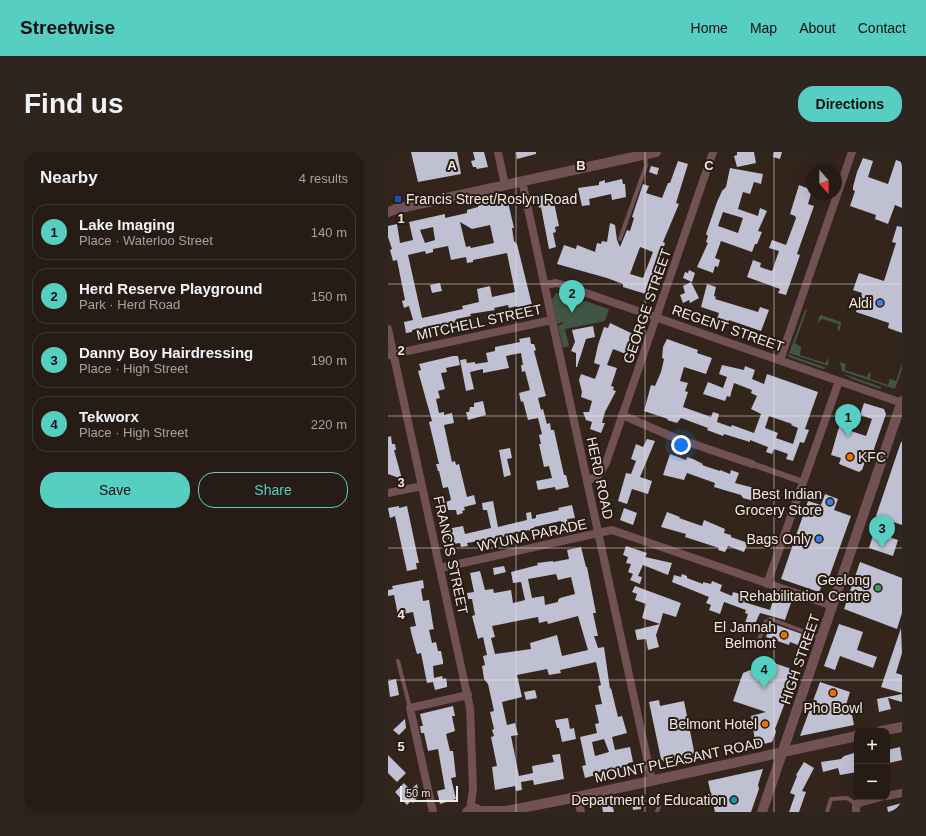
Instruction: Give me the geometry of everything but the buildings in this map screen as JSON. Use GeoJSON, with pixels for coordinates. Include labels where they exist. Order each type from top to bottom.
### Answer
{"type":"FeatureCollection","features":[{"type":"Feature","properties":{"kind":"street"},"geometry":{"type":"LineString","coordinates":[[498,152],[505,185]]}},
{"type":"Feature","properties":{"kind":"street"},"geometry":{"type":"LineString","coordinates":[[391,210],[640,154],[656,152]]}},
{"type":"Feature","properties":{"kind":"street","name":"GEORGE STREET"},"geometry":{"type":"LineString","coordinates":[[587,478],[598,476],[603,468],[657,317],[713,152]]}},
{"type":"Feature","properties":{"kind":"street"},"geometry":{"type":"LineString","coordinates":[[780,360],[852,152]]}},
{"type":"Feature","properties":{"kind":"street","name":"HERD ROAD"},"geometry":{"type":"LineString","coordinates":[[522,181],[652,781]]}},
{"type":"Feature","properties":{"kind":"street","name":"REGENT STREET"},"geometry":{"type":"LineString","coordinates":[[545,285],[556,283],[566,286],[902,402]]}},
{"type":"Feature","properties":{"kind":"street","name":"MITCHELL STREET"},"geometry":{"type":"LineString","coordinates":[[391,354],[552,320]]}},
{"type":"Feature","properties":{"kind":"street","name":"FRANCIS STREET"},"geometry":{"type":"LineString","coordinates":[[388,329],[391,354],[468,695],[470,708],[473,789],[476,811]]}},
{"type":"Feature","properties":{"kind":"street"},"geometry":{"type":"LineString","coordinates":[[767,584],[839,381]]}},
{"type":"Feature","properties":{"kind":"street","name":"HIGH STREET"},"geometry":{"type":"LineString","coordinates":[[762,812],[902,402]]}},
{"type":"Feature","properties":{"kind":"street"},"geometry":{"type":"LineString","coordinates":[[622,415],[673,438],[723,453],[803,482]]}},
{"type":"Feature","properties":{"kind":"street"},"geometry":{"type":"LineString","coordinates":[[388,494],[422,486]]}},
{"type":"Feature","properties":{"kind":"street","name":"WYUNA PARADE"},"geometry":{"type":"LineString","coordinates":[[440,568],[612,530],[833,606]]}},
{"type":"Feature","properties":{"kind":"street"},"geometry":{"type":"LineString","coordinates":[[432,812],[410,708],[468,695]]}},
{"type":"Feature","properties":{"kind":"street"},"geometry":{"type":"LineString","coordinates":[[890,729],[902,727]]}},
{"type":"Feature","properties":{"kind":"street","name":"MOUNT PLEASANT ROAD"},"geometry":{"type":"LineString","coordinates":[[476,811],[505,812],[748,761],[854,737]]}},
{"type":"Feature","properties":{"kind":"street"},"geometry":{"type":"LineString","coordinates":[[890,795],[902,793]]}},
{"type":"Feature","properties":{"kind":"street"},"geometry":{"type":"LineString","coordinates":[[578,797],[581,812]]}},
{"type":"Feature","properties":{"kind":"street"},"geometry":{"type":"LineString","coordinates":[[856,808],[874,800]]}},
{"type":"Feature","properties":{"kind":"lane"},"geometry":{"type":"LineString","coordinates":[[620,238],[646,166],[640,154]]}},
{"type":"Feature","properties":{"kind":"lane"},"geometry":{"type":"LineString","coordinates":[[757,646],[765,622],[771,619],[822,638]]}},
{"type":"Feature","properties":{"kind":"lane"},"geometry":{"type":"LineString","coordinates":[[398,661],[410,708]]}},
{"type":"Feature","properties":{"kind":"lane"},"geometry":{"type":"LineString","coordinates":[[827,812],[832,799],[847,798],[856,808]]}},
{"type":"Feature","properties":{"kind":"lane"},"geometry":{"type":"LineString","coordinates":[[657,812],[659,806]]}},
{"type":"Feature","properties":{"kind":"green space"},"geometry":{"type":"Polygon","coordinates":[[[556,293],[564,294],[609,309],[605,321],[565,329],[569,346],[563,348],[558,326],[564,323],[557,324],[552,300],[556,293]]]}},
{"type":"Feature","properties":{"kind":"green space"},"geometry":{"type":"Polygon","coordinates":[[[805,310],[807,310],[795,343],[801,347],[800,355],[825,363],[829,358],[828,366],[789,353],[805,310]]]}},
{"type":"Feature","properties":{"kind":"green space"},"geometry":{"type":"Polygon","coordinates":[[[821,315],[841,322],[840,331],[837,329],[839,324],[822,319],[818,323],[821,315]]]}},
{"type":"Feature","properties":{"kind":"green space"},"geometry":{"type":"Polygon","coordinates":[[[787,354],[827,368],[823,369],[789,357],[787,354]]]}},
{"type":"Feature","properties":{"kind":"green space"},"geometry":{"type":"Polygon","coordinates":[[[840,362],[846,364],[845,370],[867,377],[869,372],[871,373],[870,379],[888,385],[890,379],[896,381],[902,364],[902,369],[895,389],[842,371],[840,362]]]}},
{"type":"Feature","properties":{"kind":"green space"},"geometry":{"type":"Polygon","coordinates":[[[844,374],[881,387],[880,389],[852,379],[844,374]]]}},
{"type":"Feature","properties":{"kind":"place","name":"Francis Street/Roslyn Road"},"geometry":{"type":"Point","coordinates":[398,199]}},
{"type":"Feature","properties":{"kind":"place","name":"Aldi"},"geometry":{"type":"Point","coordinates":[880,303]}},
{"type":"Feature","properties":{"kind":"place","name":"Herd Reserve Playground"},"geometry":{"type":"Point","coordinates":[572,313]}},
{"type":"Feature","properties":{"kind":"place","name":"Lake Imaging"},"geometry":{"type":"Point","coordinates":[848,437]}},
{"type":"Feature","properties":{"kind":"place","name":"KFC"},"geometry":{"type":"Point","coordinates":[850,457]}},
{"type":"Feature","properties":{"kind":"place","name":"Best Indian Grocery Store"},"geometry":{"type":"Point","coordinates":[830,502]}},
{"type":"Feature","properties":{"kind":"place","name":"Bags Only"},"geometry":{"type":"Point","coordinates":[819,539]}},
{"type":"Feature","properties":{"kind":"place","name":"Danny Boy Hairdressing"},"geometry":{"type":"Point","coordinates":[882,548]}},
{"type":"Feature","properties":{"kind":"place","name":"Geelong Rehabilitation Centre"},"geometry":{"type":"Point","coordinates":[878,588]}},
{"type":"Feature","properties":{"kind":"place","name":"El Jannah Belmont"},"geometry":{"type":"Point","coordinates":[784,635]}},
{"type":"Feature","properties":{"kind":"place","name":"Tekworx"},"geometry":{"type":"Point","coordinates":[764,689]}},
{"type":"Feature","properties":{"kind":"place","name":"Pho Bowl"},"geometry":{"type":"Point","coordinates":[833,693]}},
{"type":"Feature","properties":{"kind":"place","name":"Belmont Hotel"},"geometry":{"type":"Point","coordinates":[765,724]}},
{"type":"Feature","properties":{"kind":"place","name":"Department of Education"},"geometry":{"type":"Point","coordinates":[734,800]}}]}
